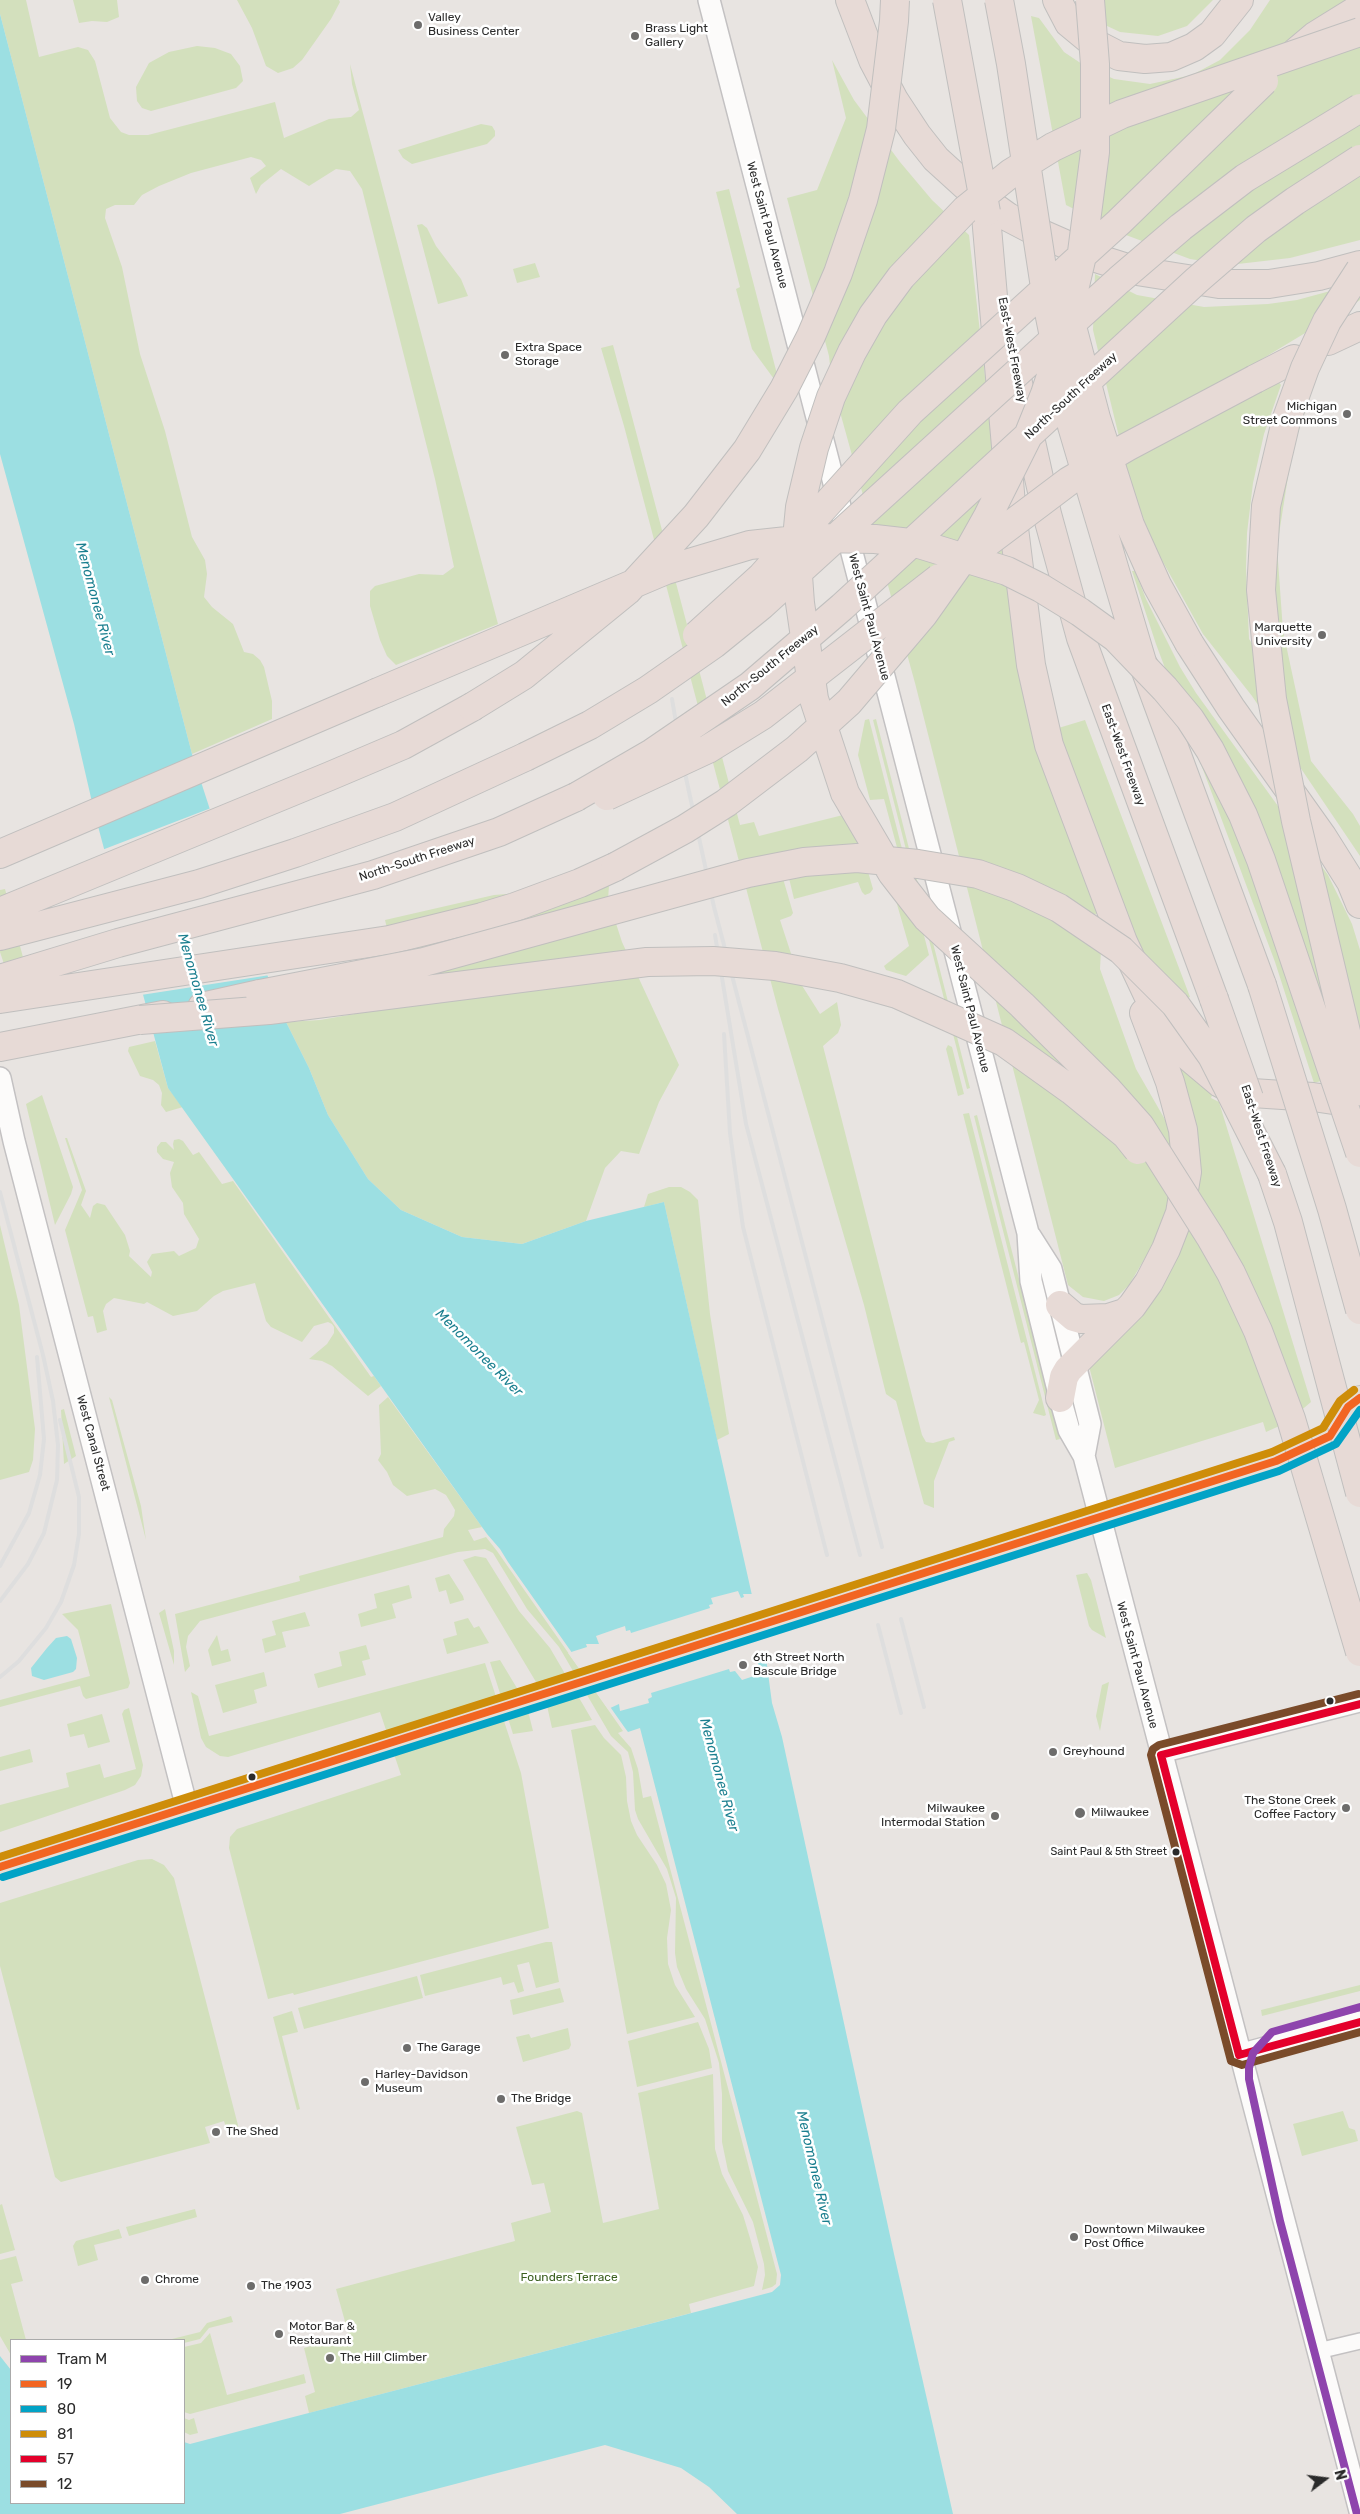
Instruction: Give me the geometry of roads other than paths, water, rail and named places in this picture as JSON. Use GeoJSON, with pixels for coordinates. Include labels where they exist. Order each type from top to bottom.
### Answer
{"type":"FeatureCollection","features":[{"type":"Feature","properties":{"kind":"highway"},"geometry":{"type":"LineString","coordinates":[[850,0],[873,60],[894,100],[917,135],[936,159],[969,189],[1025,225],[1099,259],[1137,271],[1175,279],[1219,284],[1269,284],[1319,276],[1360,264]]}},
{"type":"Feature","properties":{"kind":"highway"},"geometry":{"type":"LineString","coordinates":[[0,912],[58,890],[402,745],[472,707],[524,675],[571,639],[627,591],[696,516],[747,450],[784,389],[811,336],[838,273],[863,200],[872,166],[881,129],[889,70],[895,0]]}},
{"type":"Feature","properties":{"kind":"highway","name":"East-West Freeway"},"geometry":{"type":"LineString","coordinates":[[946,0],[1032,451],[1061,570],[1096,684],[1244,1081],[1288,1222],[1360,1493]]}},
{"type":"Feature","properties":{"kind":"highway"},"geometry":{"type":"LineString","coordinates":[[999,0],[1011,64],[1048,307],[1072,426],[1111,562],[1144,666],[1262,985],[1332,1208],[1360,1310]]}},
{"type":"Feature","properties":{"kind":"highway"},"geometry":{"type":"LineString","coordinates":[[1057,0],[1069,23],[1092,42],[1119,56],[1145,59],[1171,57],[1194,47],[1212,34],[1239,0]]}},
{"type":"Feature","properties":{"kind":"highway"},"geometry":{"type":"LineString","coordinates":[[0,999],[389,940],[515,907],[580,883],[685,829],[765,774],[848,702],[923,615],[969,550],[1009,476],[1045,394],[1074,297],[1088,221],[1095,152],[1096,104],[1090,0]]}},
{"type":"Feature","properties":{"kind":"highway"},"geometry":{"type":"LineString","coordinates":[[525,757],[649,672],[712,623],[762,576],[910,412],[1119,222],[1270,76],[1315,36],[1360,8]]}},
{"type":"Feature","properties":{"kind":"highway"},"geometry":{"type":"LineString","coordinates":[[1360,32],[1122,114],[1053,147],[1011,173],[965,210],[901,277],[873,315],[852,352],[831,397],[814,448],[800,507],[796,557],[800,602],[814,699],[845,793],[892,874],[927,918],[1022,1005],[1108,1090],[1140,1126],[1211,1238],[1231,1273],[1258,1331],[1291,1419],[1360,1652]]}},
{"type":"Feature","properties":{"kind":"highway"},"geometry":{"type":"LineString","coordinates":[[1011,64],[1053,252],[1096,418],[1113,478],[1130,525],[1157,585],[1189,643],[1231,708],[1333,852],[1351,882],[1360,904]]}},
{"type":"Feature","properties":{"kind":"highway"},"geometry":{"type":"LineString","coordinates":[[0,936],[190,887],[295,853],[396,817],[525,757],[615,710],[648,690],[714,644],[762,606],[1119,280],[1181,227],[1245,178],[1360,108]]}},
{"type":"Feature","properties":{"kind":"highway","name":"North-South Freeway"},"geometry":{"type":"LineString","coordinates":[[0,979],[118,944],[373,875],[499,832],[576,797],[652,753],[750,686],[842,607],[1212,267],[1256,229],[1360,159]]}},
{"type":"Feature","properties":{"kind":"highway"},"geometry":{"type":"LineString","coordinates":[[986,216],[1011,504],[1031,665],[1045,730],[1123,942],[1155,1010],[1172,1036],[1209,1076],[1237,1092],[1313,1096],[1360,1104]]}},
{"type":"Feature","properties":{"kind":"highway"},"geometry":{"type":"LineString","coordinates":[[1360,270],[1327,321],[1305,368],[1286,420],[1266,506],[1261,590],[1272,699],[1281,746],[1296,821],[1360,1091]]}},
{"type":"Feature","properties":{"kind":"highway"},"geometry":{"type":"LineString","coordinates":[[1328,342],[1360,326]]}},
{"type":"Feature","properties":{"kind":"highway"},"geometry":{"type":"LineString","coordinates":[[576,797],[604,798],[660,773],[738,730],[787,698],[896,610],[1069,481],[1127,446],[1294,359]]}},
{"type":"Feature","properties":{"kind":"highway"},"geometry":{"type":"LineString","coordinates":[[0,854],[666,570],[750,546],[805,538],[839,537],[919,544],[1007,571],[1041,588],[1080,612],[1116,638],[1140,661],[1190,719],[1226,779],[1261,860],[1360,1153]]}},
{"type":"Feature","properties":{"kind":"highway"},"geometry":{"type":"LineString","coordinates":[[0,1047],[424,962],[748,873],[795,864],[857,858],[918,864],[978,874],[1017,888],[1060,908],[1121,950],[1175,1004],[1212,1056],[1272,1174]]}},
{"type":"Feature","properties":{"kind":"highway"},"geometry":{"type":"LineString","coordinates":[[1060,1398],[1064,1377],[1074,1362],[1124,1313],[1150,1282],[1166,1249],[1180,1212],[1187,1172],[1183,1130],[1170,1082],[1131,976],[1123,942]]}},
{"type":"Feature","properties":{"kind":"highway"},"geometry":{"type":"LineString","coordinates":[[140,1020],[269,1010],[647,962],[715,961],[776,966],[840,978],[897,994],[1004,1042],[1046,1070],[1126,1135],[1211,1238]]}},
{"type":"Feature","properties":{"kind":"highway"},"geometry":{"type":"LineString","coordinates":[[1313,1096],[1360,1086]]}},
{"type":"Feature","properties":{"kind":"highway"},"geometry":{"type":"LineString","coordinates":[[1060,1305],[1074,1317],[1081,1319],[1108,1318],[1124,1313]]}},
{"type":"Feature","properties":{"kind":"main road"},"geometry":{"type":"LineString","coordinates":[[1330,1436],[1348,1407],[1360,1398]]}},
{"type":"Feature","properties":{"kind":"main road"},"geometry":{"type":"LineString","coordinates":[[0,1867],[386,1746],[1276,1461],[1330,1436],[1360,1426]]}},
{"type":"Feature","properties":{"kind":"street","name":"West Saint Paul Avenue"},"geometry":{"type":"LineString","coordinates":[[708,0],[1028,1233],[1031,1281],[1060,1398],[1069,1430],[1084,1456],[1360,2511]]}},
{"type":"Feature","properties":{"kind":"street","name":"West Canal Street"},"geometry":{"type":"LineString","coordinates":[[0,1078],[14,1141],[187,1808]]}},
{"type":"Feature","properties":{"kind":"street","name":"West Saint Paul Avenue"},"geometry":{"type":"LineString","coordinates":[[1028,1233],[1051,1269],[1090,1424],[1084,1456]]}},
{"type":"Feature","properties":{"kind":"street"},"geometry":{"type":"LineString","coordinates":[[1161,1755],[1360,1704]]}},
{"type":"Feature","properties":{"kind":"street"},"geometry":{"type":"LineString","coordinates":[[1240,2055],[1360,2022]]}},
{"type":"Feature","properties":{"kind":"street"},"geometry":{"type":"LineString","coordinates":[[1318,2351],[1360,2341]]}},
{"type":"Feature","properties":{"kind":"water","name":"Menomonee River"},"geometry":{"type":"Polygon","coordinates":[[[0,14],[192,754],[247,924],[286,1022],[309,1068],[328,1115],[368,1179],[401,1210],[462,1237],[522,1244],[586,1221],[664,1202],[766,1658],[772,1703],[782,1737],[894,2254],[953,2514],[737,2514],[709,2487],[681,2468],[605,2445],[340,2514],[0,2514],[0,2356],[10,2369],[10,2504],[185,2504],[185,2442],[190,2444],[772,2292],[780,2285],[781,2275],[640,1728],[628,1732],[625,1728],[500,1549],[487,1534],[168,1088],[95,815],[74,724],[0,454],[0,14]]]}},
{"type":"Feature","properties":{"kind":"water"},"geometry":{"type":"Polygon","coordinates":[[[67,1636],[71,1639],[77,1658],[76,1669],[73,1672],[44,1680],[32,1676],[31,1668],[47,1648],[56,1638],[67,1636]]]}},
{"type":"Feature","properties":{"kind":"railway"},"geometry":{"type":"LineString","coordinates":[[672,699],[683,764],[714,907],[882,1547]]}},
{"type":"Feature","properties":{"kind":"railway"},"geometry":{"type":"LineString","coordinates":[[715,935],[746,1124],[860,1555]]}},
{"type":"Feature","properties":{"kind":"railway"},"geometry":{"type":"LineString","coordinates":[[724,1034],[730,1133],[743,1227],[827,1555]]}},
{"type":"Feature","properties":{"kind":"railway"},"geometry":{"type":"LineString","coordinates":[[0,1192],[43,1355],[53,1401],[58,1445],[57,1480],[44,1533],[28,1564],[0,1601]]}},
{"type":"Feature","properties":{"kind":"railway"},"geometry":{"type":"LineString","coordinates":[[0,1566],[29,1513],[40,1475],[44,1439],[37,1357]]}},
{"type":"Feature","properties":{"kind":"railway"},"geometry":{"type":"LineString","coordinates":[[0,1677],[19,1661],[46,1628],[61,1602],[74,1565],[79,1534],[79,1497],[60,1420]]}},
{"type":"Feature","properties":{"kind":"railway"},"geometry":{"type":"LineString","coordinates":[[901,1619],[924,1707]]}},
{"type":"Feature","properties":{"kind":"railway"},"geometry":{"type":"LineString","coordinates":[[878,1625],[901,1713]]}},
{"type":"Feature","properties":{"kind":"tram line","name":"M"},"geometry":{"type":"LineString","coordinates":[[1357,2514],[1280,2221],[1249,2079],[1249,2068],[1253,2053],[1272,2032],[1360,2007]]}},
{"type":"Feature","properties":{"kind":"place","name":"Valley Business Center"},"geometry":{"type":"Point","coordinates":[418,25]}},
{"type":"Feature","properties":{"kind":"place","name":"Brass Light Gallery"},"geometry":{"type":"Point","coordinates":[635,36]}},
{"type":"Feature","properties":{"kind":"place","name":"Extra Space Storage"},"geometry":{"type":"Point","coordinates":[505,355]}},
{"type":"Feature","properties":{"kind":"place","name":"Michigan Street Commons"},"geometry":{"type":"Point","coordinates":[1347,414]}},
{"type":"Feature","properties":{"kind":"place","name":"Marquette University"},"geometry":{"type":"Point","coordinates":[1322,635]}},
{"type":"Feature","properties":{"kind":"place","name":"6th Street North Bascule Bridge"},"geometry":{"type":"Point","coordinates":[743,1665]}},
{"type":"Feature","properties":{"kind":"place","name":"Greyhound"},"geometry":{"type":"Point","coordinates":[1053,1752]}},
{"type":"Feature","properties":{"kind":"place","name":"The Stone Creek Coffee Factory"},"geometry":{"type":"Point","coordinates":[1346,1808]}},
{"type":"Feature","properties":{"kind":"place","name":"Milwaukee"},"geometry":{"type":"Point","coordinates":[1080,1813]}},
{"type":"Feature","properties":{"kind":"place","name":"Milwaukee Intermodal Station"},"geometry":{"type":"Point","coordinates":[995,1816]}},
{"type":"Feature","properties":{"kind":"place","name":"Saint Paul & 5th Street"},"geometry":{"type":"Point","coordinates":[1176,1852]}},
{"type":"Feature","properties":{"kind":"place","name":"The Garage"},"geometry":{"type":"Point","coordinates":[407,2048]}},
{"type":"Feature","properties":{"kind":"place","name":"Harley-Davidson Museum"},"geometry":{"type":"Point","coordinates":[365,2082]}},
{"type":"Feature","properties":{"kind":"place","name":"The Bridge"},"geometry":{"type":"Point","coordinates":[501,2099]}},
{"type":"Feature","properties":{"kind":"place","name":"The Shed"},"geometry":{"type":"Point","coordinates":[216,2132]}},
{"type":"Feature","properties":{"kind":"place","name":"Downtown Milwaukee Post Office"},"geometry":{"type":"Point","coordinates":[1074,2237]}},
{"type":"Feature","properties":{"kind":"place","name":"Chrome"},"geometry":{"type":"Point","coordinates":[145,2280]}},
{"type":"Feature","properties":{"kind":"place","name":"The 1903"},"geometry":{"type":"Point","coordinates":[251,2286]}},
{"type":"Feature","properties":{"kind":"place","name":"Motor Bar & Restaurant"},"geometry":{"type":"Point","coordinates":[279,2334]}},
{"type":"Feature","properties":{"kind":"place","name":"The Hill Climber"},"geometry":{"type":"Point","coordinates":[330,2358]}},
{"type":"Feature","properties":{"kind":"park label","name":"Founders Terrace"},"geometry":{"type":"Point","coordinates":[569,2278]}}]}
